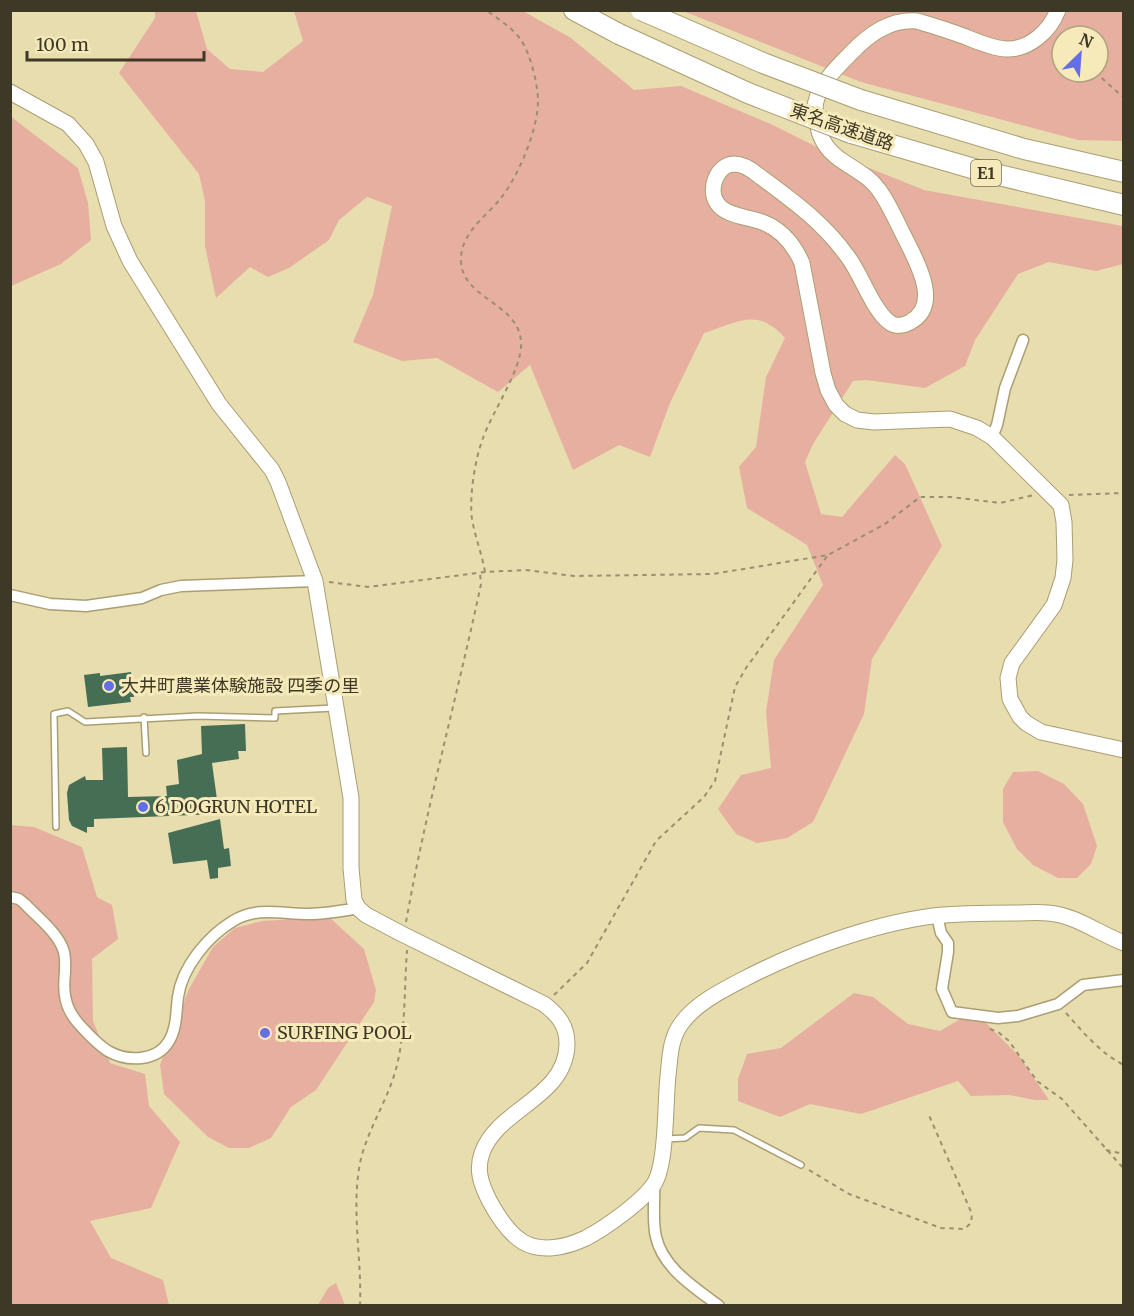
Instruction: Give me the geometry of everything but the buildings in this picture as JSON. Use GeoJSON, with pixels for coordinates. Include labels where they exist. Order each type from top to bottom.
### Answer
{"type":"FeatureCollection","features":[{"type":"Feature","properties":{"kind":"highway","name":"東名高速道路"},"geometry":{"type":"LineString","coordinates":[[574,10],[619,34],[748,93],[851,133],[978,170],[1124,205]]}},
{"type":"Feature","properties":{"kind":"highway","name":"東名高速道路"},"geometry":{"type":"LineString","coordinates":[[641,10],[700,38],[861,100],[1024,149],[1124,172]]}},
{"type":"Feature","properties":{"kind":"street"},"geometry":{"type":"LineString","coordinates":[[1058,10],[1052,25],[1041,36],[1022,48],[1006,49],[991,46],[917,21],[905,20],[892,23],[859,44],[836,67],[819,92],[815,108],[820,137],[829,150],[843,162],[860,170],[879,189],[913,254],[927,289],[920,313],[912,321],[902,326],[890,324],[882,316],[850,259],[825,228],[791,198],[754,172],[734,164],[726,166],[713,183],[713,194],[718,204],[730,212],[764,223],[789,241],[797,251],[802,263],[826,382],[836,405],[845,414],[857,420],[874,422],[950,419],[977,428],[992,437],[1061,506],[1064,522],[1063,578],[1054,605],[1012,663],[1008,678],[1010,699],[1020,717],[1041,732],[1124,750]]}},
{"type":"Feature","properties":{"kind":"street"},"geometry":{"type":"LineString","coordinates":[[10,93],[68,124],[86,144],[96,162],[114,226],[125,252],[219,404],[272,470],[315,581],[351,798],[351,868],[354,900],[358,908],[366,915],[544,1004],[563,1022],[567,1052],[553,1080],[535,1099],[493,1134],[481,1155],[479,1173],[481,1184],[495,1212],[509,1230],[522,1241],[543,1247],[568,1246],[596,1233],[616,1219],[654,1184]]}},
{"type":"Feature","properties":{"kind":"street"},"geometry":{"type":"LineString","coordinates":[[992,437],[1005,388],[1023,340]]}},
{"type":"Feature","properties":{"kind":"street"},"geometry":{"type":"LineString","coordinates":[[10,594],[50,604],[86,606],[142,598],[161,590],[181,586],[315,581]]}},
{"type":"Feature","properties":{"kind":"street"},"geometry":{"type":"LineString","coordinates":[[10,897],[19,899],[25,904],[62,946],[65,957],[66,1006],[75,1020],[107,1050],[137,1059],[154,1055],[167,1044],[173,1031],[183,977],[193,960],[224,926],[242,916],[264,910],[310,914],[358,908]]}},
{"type":"Feature","properties":{"kind":"street"},"geometry":{"type":"LineString","coordinates":[[719,1305],[666,1261],[655,1236],[654,1184],[658,1174],[663,1140],[669,1063],[674,1038],[680,1025],[696,1009],[722,990],[793,955],[898,923],[937,916],[980,913],[1061,915],[1124,943]]}},
{"type":"Feature","properties":{"kind":"street"},"geometry":{"type":"LineString","coordinates":[[937,916],[941,933],[948,943],[942,989],[952,1012],[998,1018],[1018,1016],[1058,1004],[1083,985],[1124,980]]}},
{"type":"Feature","properties":{"kind":"lane"},"geometry":{"type":"LineString","coordinates":[[56,827],[54,714],[68,711],[85,722],[144,717],[275,718],[275,711],[336,708]]}},
{"type":"Feature","properties":{"kind":"lane"},"geometry":{"type":"LineString","coordinates":[[144,717],[147,753]]}},
{"type":"Feature","properties":{"kind":"lane"},"geometry":{"type":"LineString","coordinates":[[663,1140],[685,1138],[699,1128],[734,1131],[801,1165]]}},
{"type":"Feature","properties":{"kind":"path"},"geometry":{"type":"LineString","coordinates":[[485,572],[472,520],[471,505],[478,458],[483,438],[520,356],[521,340],[514,323],[502,308],[483,295],[463,273],[462,246],[468,234],[501,198],[516,175],[535,122],[538,100],[531,61],[520,37],[486,10]]}},
{"type":"Feature","properties":{"kind":"path"},"geometry":{"type":"LineString","coordinates":[[1108,84],[1124,98]]}},
{"type":"Feature","properties":{"kind":"path"},"geometry":{"type":"LineString","coordinates":[[315,581],[368,587],[485,572],[526,570],[574,576],[712,574],[828,555],[885,524],[920,498],[951,497],[1000,503],[1036,495],[1053,497],[1124,493]]}},
{"type":"Feature","properties":{"kind":"path"},"geometry":{"type":"LineString","coordinates":[[544,1004],[587,963],[656,841],[704,797],[715,781],[735,687],[746,668],[828,555]]}},
{"type":"Feature","properties":{"kind":"path"},"geometry":{"type":"LineString","coordinates":[[360,1305],[356,1203],[360,1165],[365,1143],[396,1069],[403,1033],[407,936],[415,871],[462,677],[481,584],[480,573]]}},
{"type":"Feature","properties":{"kind":"path"},"geometry":{"type":"LineString","coordinates":[[1058,1004],[1085,1035],[1124,1065]]}},
{"type":"Feature","properties":{"kind":"path"},"geometry":{"type":"LineString","coordinates":[[988,1028],[998,1032],[1009,1041],[1037,1081],[1062,1099],[1124,1168]]}},
{"type":"Feature","properties":{"kind":"path"},"geometry":{"type":"LineString","coordinates":[[801,1165],[849,1194],[940,1228],[964,1229],[971,1223],[972,1214],[928,1113]]}},
{"type":"Feature","properties":{"kind":"path"},"geometry":{"type":"LineString","coordinates":[[1106,1150],[1124,1154]]}},
{"type":"Feature","properties":{"kind":"shaded area"},"geometry":{"type":"Polygon","coordinates":[[[155,11],[196,11],[207,49],[230,69],[263,72],[303,41],[294,11],[523,11],[571,38],[634,90],[681,86],[773,125],[817,147],[924,190],[1123,226],[1123,264],[1096,271],[1049,262],[1018,274],[975,340],[965,366],[925,388],[866,380],[853,381],[813,444],[805,462],[821,514],[842,517],[895,455],[905,464],[942,546],[872,659],[864,714],[813,822],[787,838],[757,843],[736,834],[718,809],[741,775],[771,768],[766,712],[774,660],[823,585],[807,545],[747,508],[739,467],[756,447],[766,377],[785,338],[775,328],[756,320],[737,322],[704,333],[670,403],[650,457],[619,445],[573,470],[530,365],[498,392],[437,358],[402,361],[353,342],[373,295],[392,206],[367,197],[339,220],[329,240],[289,268],[268,277],[250,267],[216,298],[205,246],[205,201],[199,174],[119,73],[155,18],[155,11]]]}},
{"type":"Feature","properties":{"kind":"shaded area"},"geometry":{"type":"Polygon","coordinates":[[[683,11],[1123,11],[1123,141],[1078,140],[861,82],[683,11]]]}},
{"type":"Feature","properties":{"kind":"shaded area"},"geometry":{"type":"Polygon","coordinates":[[[10,116],[78,168],[88,203],[91,240],[61,264],[11,286],[10,116]]]}},
{"type":"Feature","properties":{"kind":"shaded area"},"geometry":{"type":"Polygon","coordinates":[[[1038,771],[1064,784],[1083,804],[1097,846],[1091,864],[1077,878],[1058,878],[1033,865],[1017,849],[1003,822],[1003,789],[1013,772],[1038,771]]]}},
{"type":"Feature","properties":{"kind":"shaded area"},"geometry":{"type":"Polygon","coordinates":[[[10,825],[34,827],[82,847],[97,897],[112,905],[118,939],[92,959],[93,1021],[110,1063],[145,1074],[149,1106],[180,1142],[151,1208],[90,1221],[111,1258],[163,1280],[169,1305],[11,1305],[10,825]]]}},
{"type":"Feature","properties":{"kind":"shaded area","name":"SURFING POOL"},"geometry":{"type":"Polygon","coordinates":[[[329,917],[364,949],[376,990],[374,1002],[316,1090],[291,1107],[271,1138],[249,1148],[229,1148],[208,1137],[164,1094],[160,1065],[189,989],[213,947],[235,928],[262,921],[329,917]]]}},
{"type":"Feature","properties":{"kind":"shaded area"},"geometry":{"type":"Polygon","coordinates":[[[854,993],[873,997],[908,1024],[940,1031],[974,1011],[1019,1056],[1049,1100],[1009,1095],[971,1096],[958,1081],[861,1114],[810,1104],[780,1117],[738,1101],[738,1079],[747,1054],[781,1048],[854,993]]]}},
{"type":"Feature","properties":{"kind":"shaded area"},"geometry":{"type":"Polygon","coordinates":[[[336,1283],[345,1305],[318,1305],[328,1288],[336,1283]]]}},
{"type":"Feature","properties":{"kind":"place","name":"大井町農業体験施設 四季の里"},"geometry":{"type":"Point","coordinates":[109,686]}},
{"type":"Feature","properties":{"kind":"place","name":"6 DOGRUN HOTEL"},"geometry":{"type":"Point","coordinates":[143,807]}},
{"type":"Feature","properties":{"kind":"place","name":"SURFING POOL"},"geometry":{"type":"Point","coordinates":[265,1033]}}]}
